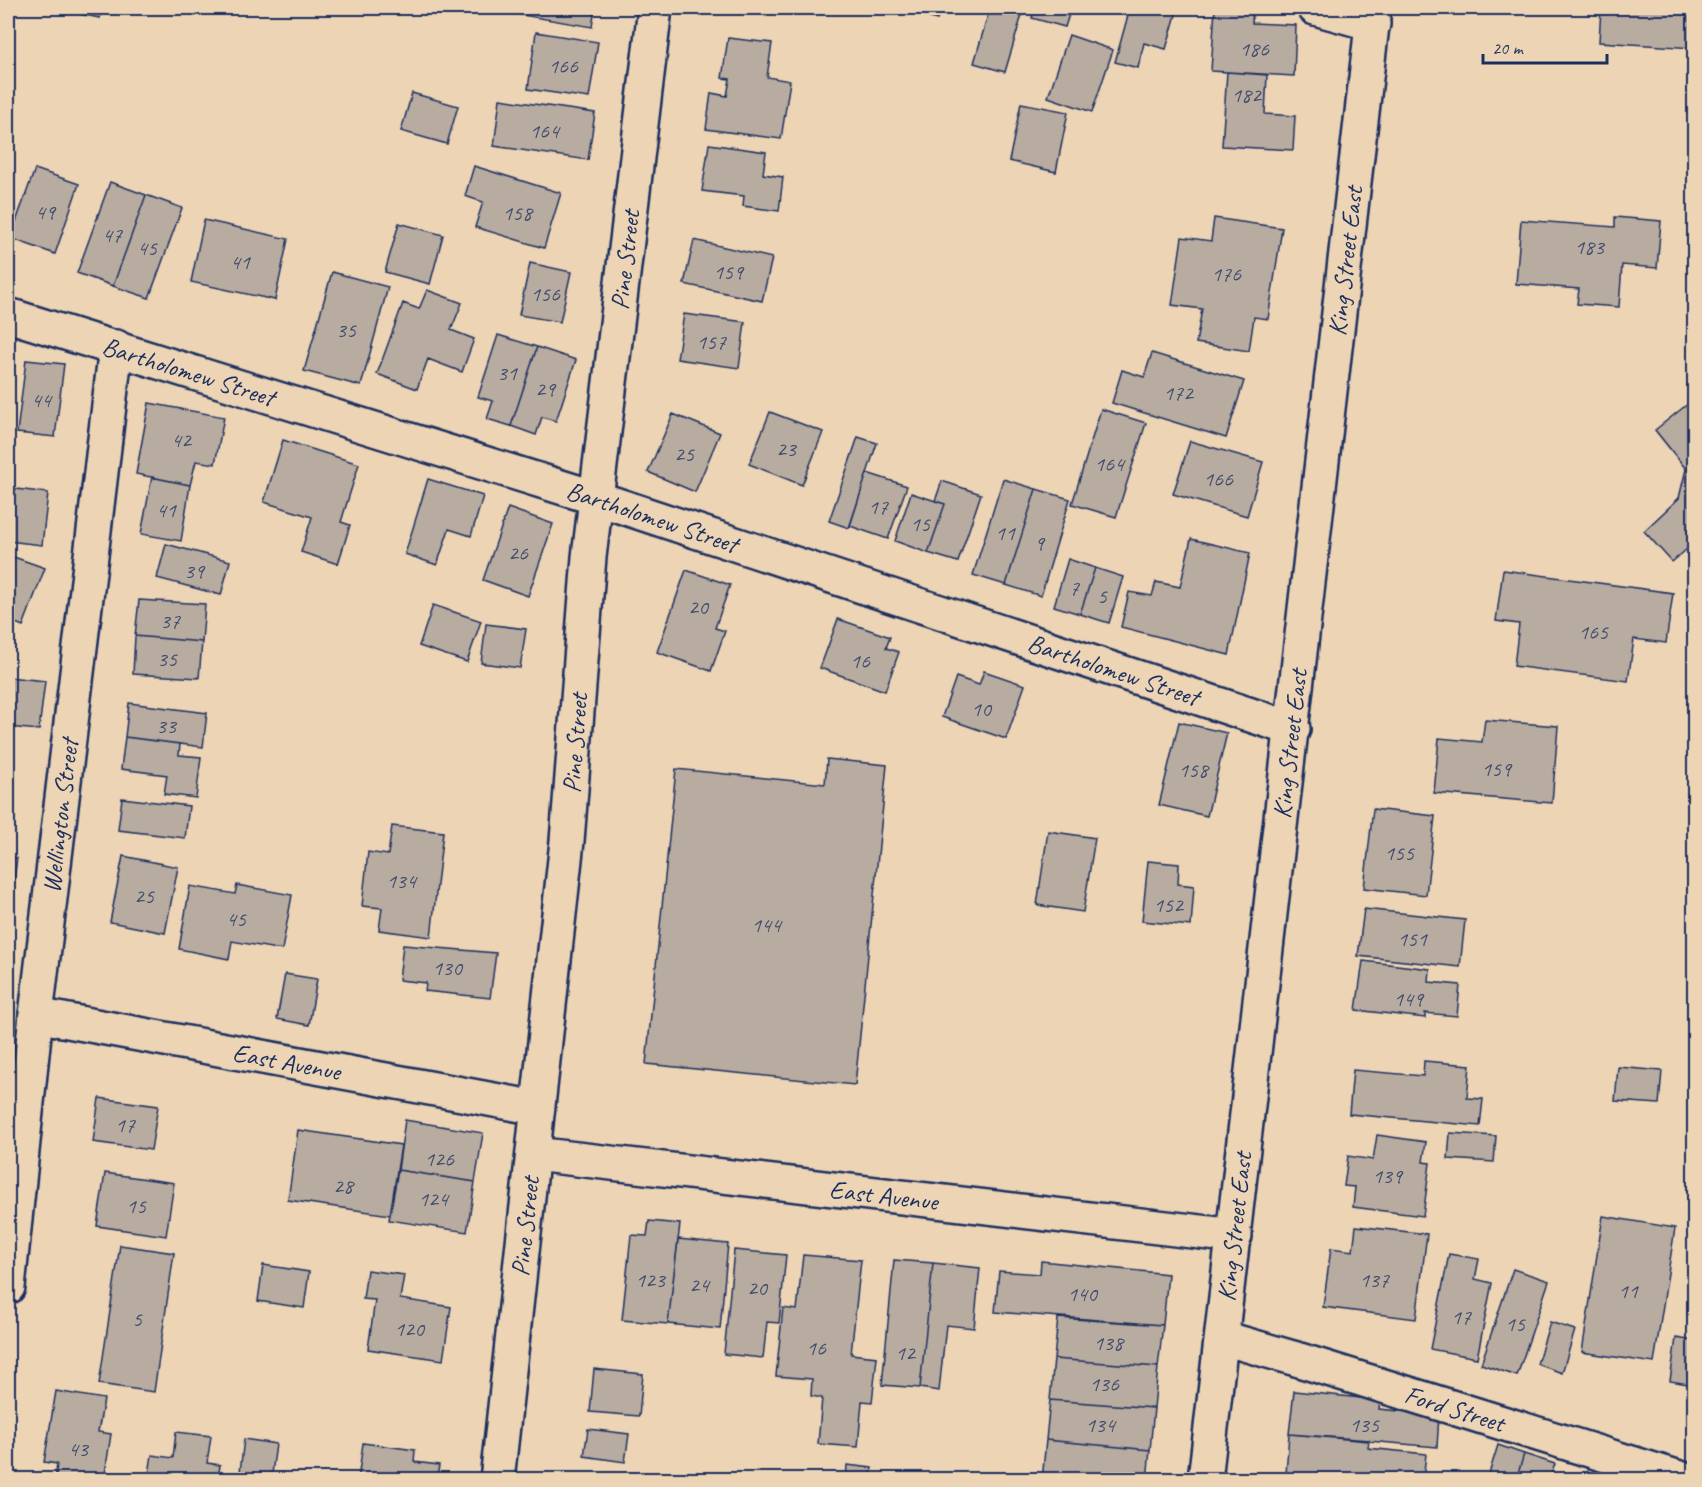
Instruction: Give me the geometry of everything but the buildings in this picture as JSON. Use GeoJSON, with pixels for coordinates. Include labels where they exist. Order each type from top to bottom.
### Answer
{"type":"FeatureCollection","features":[{"type":"Feature","properties":{"kind":"street","name":"Pine Street"},"geometry":{"type":"LineString","coordinates":[[498,1479],[567,840],[596,498],[655,8]]}},
{"type":"Feature","properties":{"kind":"street"},"geometry":{"type":"LineString","coordinates":[[1315,8],[1373,16]]}},
{"type":"Feature","properties":{"kind":"street","name":"King Street East"},"geometry":{"type":"LineString","coordinates":[[1205,1479],[1235,1236],[1373,16]]}},
{"type":"Feature","properties":{"kind":"street","name":"Bartholomew Street"},"geometry":{"type":"LineString","coordinates":[[8,315],[596,498],[1293,729]]}},
{"type":"Feature","properties":{"kind":"street","name":"Wellington Street"},"geometry":{"type":"LineString","coordinates":[[8,1287],[36,1015],[116,347]]}},
{"type":"Feature","properties":{"kind":"street","name":"East Avenue"},"geometry":{"type":"LineString","coordinates":[[36,1015],[537,1108]]}},
{"type":"Feature","properties":{"kind":"street","name":"East Avenue"},"geometry":{"type":"LineString","coordinates":[[534,1154],[1235,1236]]}},
{"type":"Feature","properties":{"kind":"street","name":"Ford Street"},"geometry":{"type":"LineString","coordinates":[[1223,1338],[1686,1479]]}}]}
